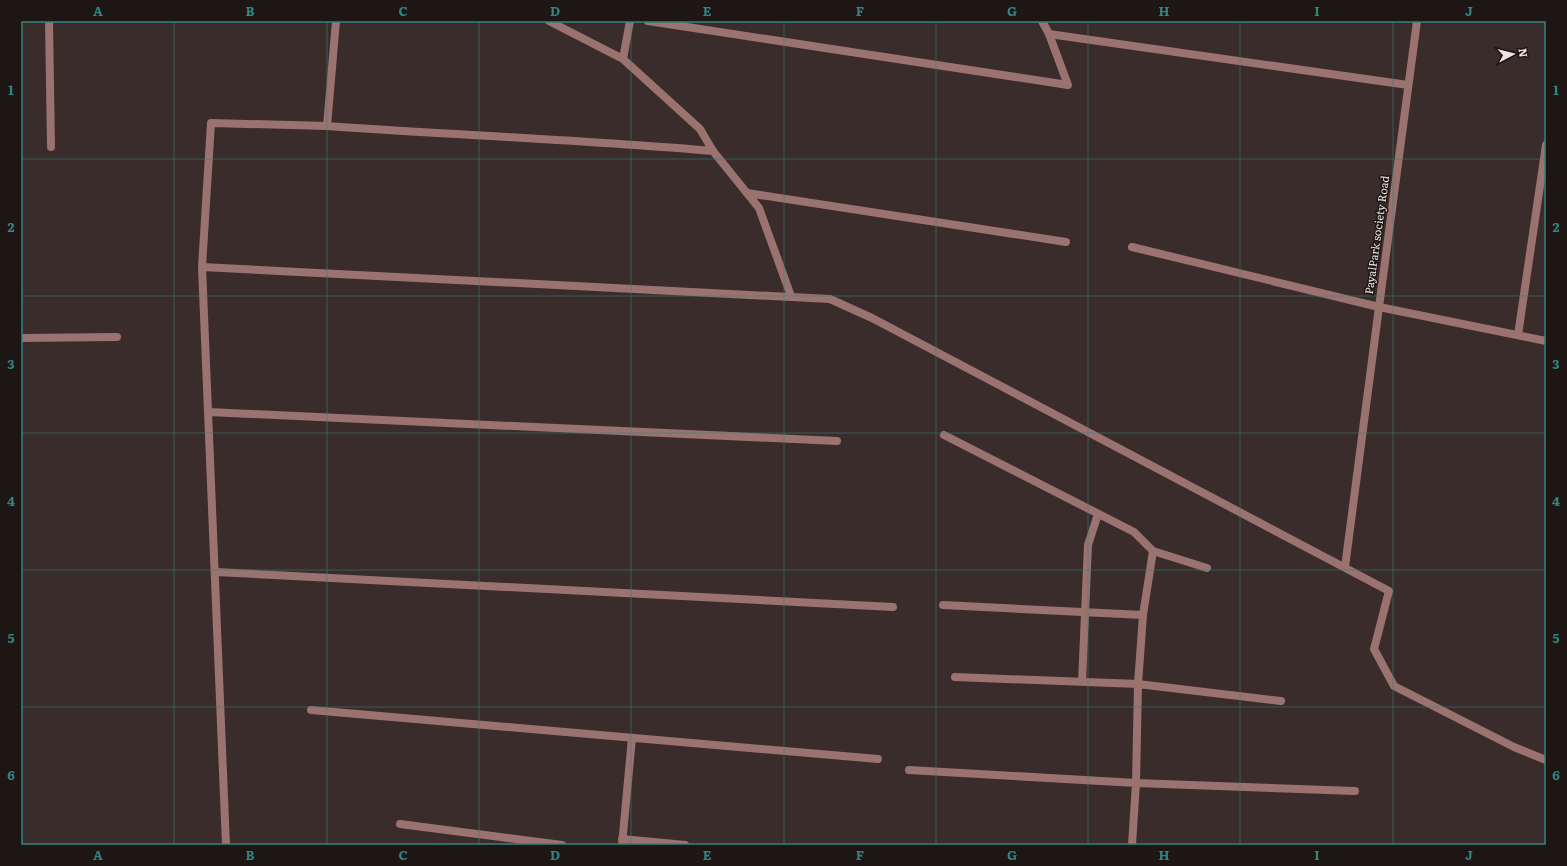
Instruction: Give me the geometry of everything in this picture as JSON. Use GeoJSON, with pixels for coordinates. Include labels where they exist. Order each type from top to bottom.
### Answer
{"type":"FeatureCollection","features":[{"type":"Feature","properties":{"kind":"street"},"geometry":{"type":"LineString","coordinates":[[49,21],[51,147]]}},
{"type":"Feature","properties":{"kind":"street"},"geometry":{"type":"LineString","coordinates":[[327,126],[336,21]]}},
{"type":"Feature","properties":{"kind":"street"},"geometry":{"type":"LineString","coordinates":[[549,21],[623,59],[700,130],[713,151],[759,208],[791,296]]}},
{"type":"Feature","properties":{"kind":"street"},"geometry":{"type":"LineString","coordinates":[[623,59],[630,21]]}},
{"type":"Feature","properties":{"kind":"street"},"geometry":{"type":"LineString","coordinates":[[648,21],[1068,85],[1049,34],[1042,21]]}},
{"type":"Feature","properties":{"kind":"street","name":"PayalPark society Road"},"geometry":{"type":"LineString","coordinates":[[1417,21],[1379,307],[1546,341]]}},
{"type":"Feature","properties":{"kind":"street"},"geometry":{"type":"LineString","coordinates":[[1049,34],[1408,86]]}},
{"type":"Feature","properties":{"kind":"street"},"geometry":{"type":"LineString","coordinates":[[226,845],[216,572],[202,267],[211,123],[327,126],[418,133],[656,146],[713,151]]}},
{"type":"Feature","properties":{"kind":"street"},"geometry":{"type":"LineString","coordinates":[[1518,335],[1546,145]]}},
{"type":"Feature","properties":{"kind":"street"},"geometry":{"type":"LineString","coordinates":[[747,193],[1066,242]]}},
{"type":"Feature","properties":{"kind":"street"},"geometry":{"type":"LineString","coordinates":[[1132,247],[1379,307],[1345,567]]}},
{"type":"Feature","properties":{"kind":"street"},"geometry":{"type":"LineString","coordinates":[[202,267],[830,299],[872,318],[1389,591],[1374,649],[1394,686],[1514,747],[1546,760]]}},
{"type":"Feature","properties":{"kind":"street"},"geometry":{"type":"LineString","coordinates":[[21,338],[118,336]]}},
{"type":"Feature","properties":{"kind":"street"},"geometry":{"type":"LineString","coordinates":[[209,412],[837,441]]}},
{"type":"Feature","properties":{"kind":"street"},"geometry":{"type":"LineString","coordinates":[[944,435],[1134,532],[1153,552],[1208,568]]}},
{"type":"Feature","properties":{"kind":"street"},"geometry":{"type":"LineString","coordinates":[[1082,682],[1088,544],[1098,514]]}},
{"type":"Feature","properties":{"kind":"street"},"geometry":{"type":"LineString","coordinates":[[1132,845],[1136,783],[1138,684],[1143,615],[1153,552]]}},
{"type":"Feature","properties":{"kind":"street"},"geometry":{"type":"LineString","coordinates":[[216,572],[893,607]]}},
{"type":"Feature","properties":{"kind":"street"},"geometry":{"type":"LineString","coordinates":[[943,605],[1143,615]]}},
{"type":"Feature","properties":{"kind":"street"},"geometry":{"type":"LineString","coordinates":[[955,677],[1138,684],[1281,702]]}},
{"type":"Feature","properties":{"kind":"street"},"geometry":{"type":"LineString","coordinates":[[311,710],[878,759]]}},
{"type":"Feature","properties":{"kind":"street"},"geometry":{"type":"LineString","coordinates":[[632,738],[622,842],[685,845]]}},
{"type":"Feature","properties":{"kind":"street"},"geometry":{"type":"LineString","coordinates":[[909,770],[1136,783],[1355,791]]}},
{"type":"Feature","properties":{"kind":"street"},"geometry":{"type":"LineString","coordinates":[[400,824],[562,845]]}}]}
